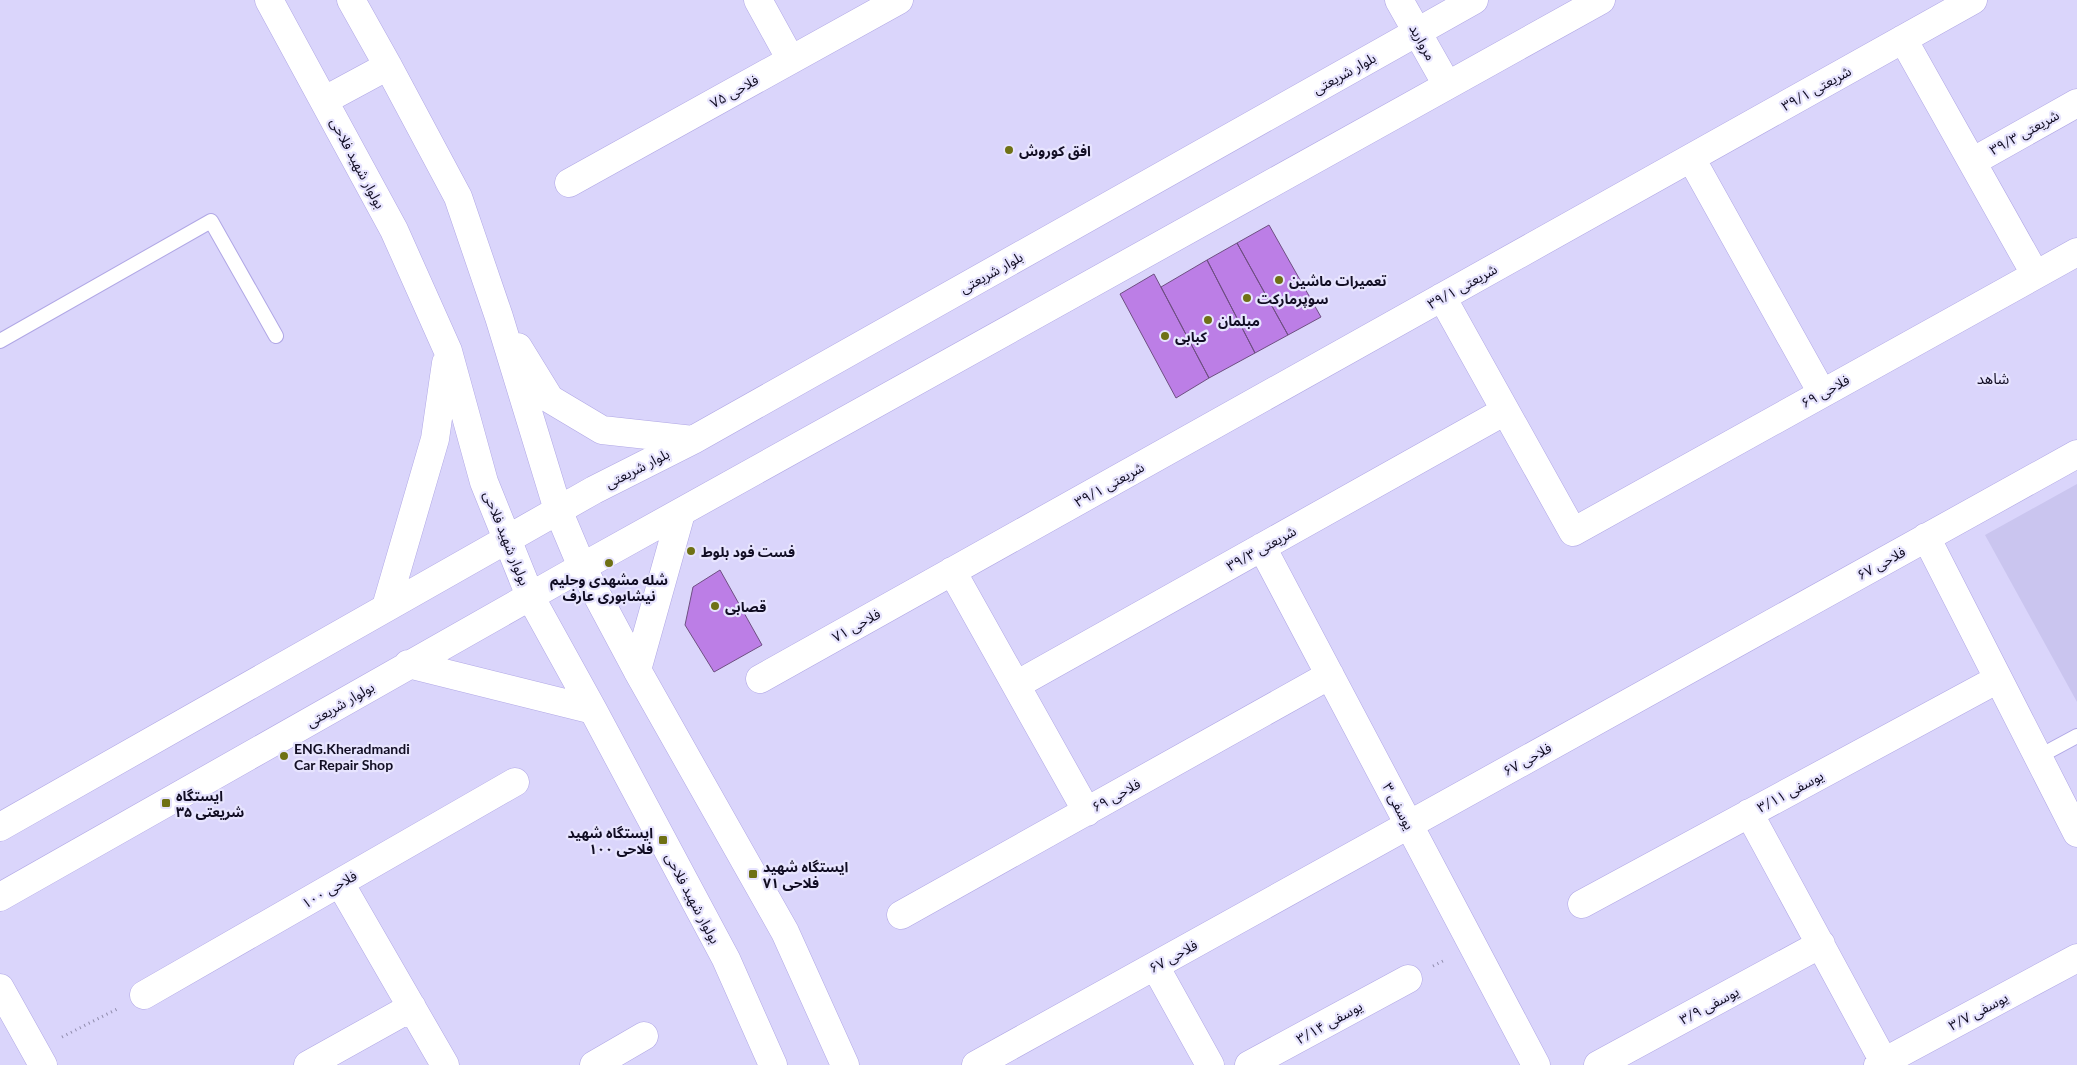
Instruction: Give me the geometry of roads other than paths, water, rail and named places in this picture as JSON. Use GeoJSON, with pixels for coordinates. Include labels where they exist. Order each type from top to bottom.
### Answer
{"type":"FeatureCollection","features":[{"type":"Feature","properties":{"kind":"street","name":"بولوار شهید فلاحی"},"geometry":{"type":"LineString","coordinates":[[269,0],[394,230],[448,351],[484,482],[530,596],[726,959],[773,1065]]}},
{"type":"Feature","properties":{"kind":"street"},"geometry":{"type":"LineString","coordinates":[[351,0],[458,197],[499,317],[558,510],[582,567],[637,670],[785,932],[845,1065]]}},
{"type":"Feature","properties":{"kind":"street"},"geometry":{"type":"LineString","coordinates":[[758,0],[791,60]]}},
{"type":"Feature","properties":{"kind":"street","name":"فلاحی ۷۵"},"geometry":{"type":"LineString","coordinates":[[569,183],[899,0]]}},
{"type":"Feature","properties":{"kind":"street","name":"مروارید"},"geometry":{"type":"LineString","coordinates":[[1399,0],[1447,85]]}},
{"type":"Feature","properties":{"kind":"street","name":"بلوار شریعتی"},"geometry":{"type":"LineString","coordinates":[[506,540],[594,490],[693,440],[1474,0]]}},
{"type":"Feature","properties":{"kind":"street"},"geometry":{"type":"LineString","coordinates":[[637,670],[681,513],[1601,0]]}},
{"type":"Feature","properties":{"kind":"street","name":"شریعتی ۳۹/۱"},"geometry":{"type":"LineString","coordinates":[[952,571],[1973,0]]}},
{"type":"Feature","properties":{"kind":"street"},"geometry":{"type":"LineString","coordinates":[[1903,39],[2035,274]]}},
{"type":"Feature","properties":{"kind":"street"},"geometry":{"type":"LineString","coordinates":[[325,100],[388,66]]}},
{"type":"Feature","properties":{"kind":"street","name":"شریعتی ۳۹/۳"},"geometry":{"type":"LineString","coordinates":[[1972,162],[2077,103]]}},
{"type":"Feature","properties":{"kind":"street"},"geometry":{"type":"LineString","coordinates":[[1691,158],[1822,393]]}},
{"type":"Feature","properties":{"kind":"street","name":"فلاحی ۶۹"},"geometry":{"type":"LineString","coordinates":[[1505,411],[1573,532],[2077,252]]}},
{"type":"Feature","properties":{"kind":"street"},"geometry":{"type":"LineString","coordinates":[[1442,297],[1505,411]]}},
{"type":"Feature","properties":{"kind":"street"},"geometry":{"type":"LineString","coordinates":[[499,317],[550,399],[602,430],[693,440]]}},
{"type":"Feature","properties":{"kind":"street"},"geometry":{"type":"LineString","coordinates":[[386,607],[435,439],[448,351]]}},
{"type":"Feature","properties":{"kind":"street","name":"شریعتی ۳۹/۳"},"geometry":{"type":"LineString","coordinates":[[1016,685],[1505,411]]}},
{"type":"Feature","properties":{"kind":"street","name":"فلاحی ۶۷"},"geometry":{"type":"LineString","coordinates":[[976,1065],[2077,454]]}},
{"type":"Feature","properties":{"kind":"street","name":"بولوار شریعتی"},"geometry":{"type":"LineString","coordinates":[[0,897],[408,664],[681,513]]}},
{"type":"Feature","properties":{"kind":"street"},"geometry":{"type":"LineString","coordinates":[[1926,537],[2077,833]]}},
{"type":"Feature","properties":{"kind":"street"},"geometry":{"type":"LineString","coordinates":[[0,828],[506,540]]}},
{"type":"Feature","properties":{"kind":"street","name":"یوسفی ۳"},"geometry":{"type":"LineString","coordinates":[[1262,547],[1536,1065]]}},
{"type":"Feature","properties":{"kind":"street"},"geometry":{"type":"LineString","coordinates":[[952,571],[1086,812]]}},
{"type":"Feature","properties":{"kind":"street","name":"فلاحی ۷۱"},"geometry":{"type":"LineString","coordinates":[[760,679],[952,571]]}},
{"type":"Feature","properties":{"kind":"street"},"geometry":{"type":"LineString","coordinates":[[408,664],[593,710]]}},
{"type":"Feature","properties":{"kind":"street","name":"فلاحی ۶۹"},"geometry":{"type":"LineString","coordinates":[[901,916],[1330,675]]}},
{"type":"Feature","properties":{"kind":"street","name":"یوسفی ۳/۱۱"},"geometry":{"type":"LineString","coordinates":[[1582,904],[1998,679]]}},
{"type":"Feature","properties":{"kind":"street","name":"فلاحی ۱۰۰"},"geometry":{"type":"LineString","coordinates":[[144,995],[515,782]]}},
{"type":"Feature","properties":{"kind":"street"},"geometry":{"type":"LineString","coordinates":[[1749,813],[1821,944],[1881,1063]]}},
{"type":"Feature","properties":{"kind":"street"},"geometry":{"type":"LineString","coordinates":[[340,883],[445,1065]]}},
{"type":"Feature","properties":{"kind":"street","name":"یوسفی ۳/۹"},"geometry":{"type":"LineString","coordinates":[[1598,1065],[1821,944]]}},
{"type":"Feature","properties":{"kind":"street","name":"یوسفی ۳/۷"},"geometry":{"type":"LineString","coordinates":[[1881,1063],[2077,958]]}},
{"type":"Feature","properties":{"kind":"street"},"geometry":{"type":"LineString","coordinates":[[1155,966],[1210,1065]]}},
{"type":"Feature","properties":{"kind":"street","name":"یوسفی ۳/۱۴"},"geometry":{"type":"LineString","coordinates":[[1249,1065],[1408,978]]}},
{"type":"Feature","properties":{"kind":"street"},"geometry":{"type":"LineString","coordinates":[[0,988],[39,1058]]}},
{"type":"Feature","properties":{"kind":"street"},"geometry":{"type":"LineString","coordinates":[[308,1065],[412,1007]]}},
{"type":"Feature","properties":{"kind":"street"},"geometry":{"type":"LineString","coordinates":[[594,1065],[644,1036]]}},
{"type":"Feature","properties":{"kind":"lane"},"geometry":{"type":"LineString","coordinates":[[0,341],[211,221],[276,336]]}},
{"type":"Feature","properties":{"kind":"lane"},"geometry":{"type":"LineString","coordinates":[[2038,757],[2077,736]]}},
{"type":"Feature","properties":{"kind":"place","name":"افق کوروش"},"geometry":{"type":"Point","coordinates":[1009,150]}},
{"type":"Feature","properties":{"kind":"place","name":"تعمیرات ماشین"},"geometry":{"type":"Point","coordinates":[1279,280]}},
{"type":"Feature","properties":{"kind":"place","name":"سوپرمارکت"},"geometry":{"type":"Point","coordinates":[1247,298]}},
{"type":"Feature","properties":{"kind":"place","name":"مبلمان"},"geometry":{"type":"Point","coordinates":[1208,320]}},
{"type":"Feature","properties":{"kind":"place","name":"کبابی"},"geometry":{"type":"Point","coordinates":[1165,336]}},
{"type":"Feature","properties":{"kind":"place","name":"فست فود بلوط"},"geometry":{"type":"Point","coordinates":[691,551]}},
{"type":"Feature","properties":{"kind":"place","name":"شله مشهدی وحلیم نیشابوری عارف"},"geometry":{"type":"Point","coordinates":[609,563]}},
{"type":"Feature","properties":{"kind":"place","name":"قصابی"},"geometry":{"type":"Point","coordinates":[715,606]}},
{"type":"Feature","properties":{"kind":"place","name":"ENG.Kheradmandi Car Repair Shop"},"geometry":{"type":"Point","coordinates":[284,756]}},
{"type":"Feature","properties":{"kind":"place","name":"ایستگاه شریعتی ۳۵"},"geometry":{"type":"Point","coordinates":[166,803]}},
{"type":"Feature","properties":{"kind":"place","name":"ایستگاه شهید فلاحی ۱۰۰"},"geometry":{"type":"Point","coordinates":[663,840]}},
{"type":"Feature","properties":{"kind":"place","name":"ایستگاه شهید فلاحی ۷۱"},"geometry":{"type":"Point","coordinates":[753,874]}},
{"type":"Feature","properties":{"kind":"district","name":"شاهد"},"geometry":{"type":"Point","coordinates":[1993,378]}}]}
